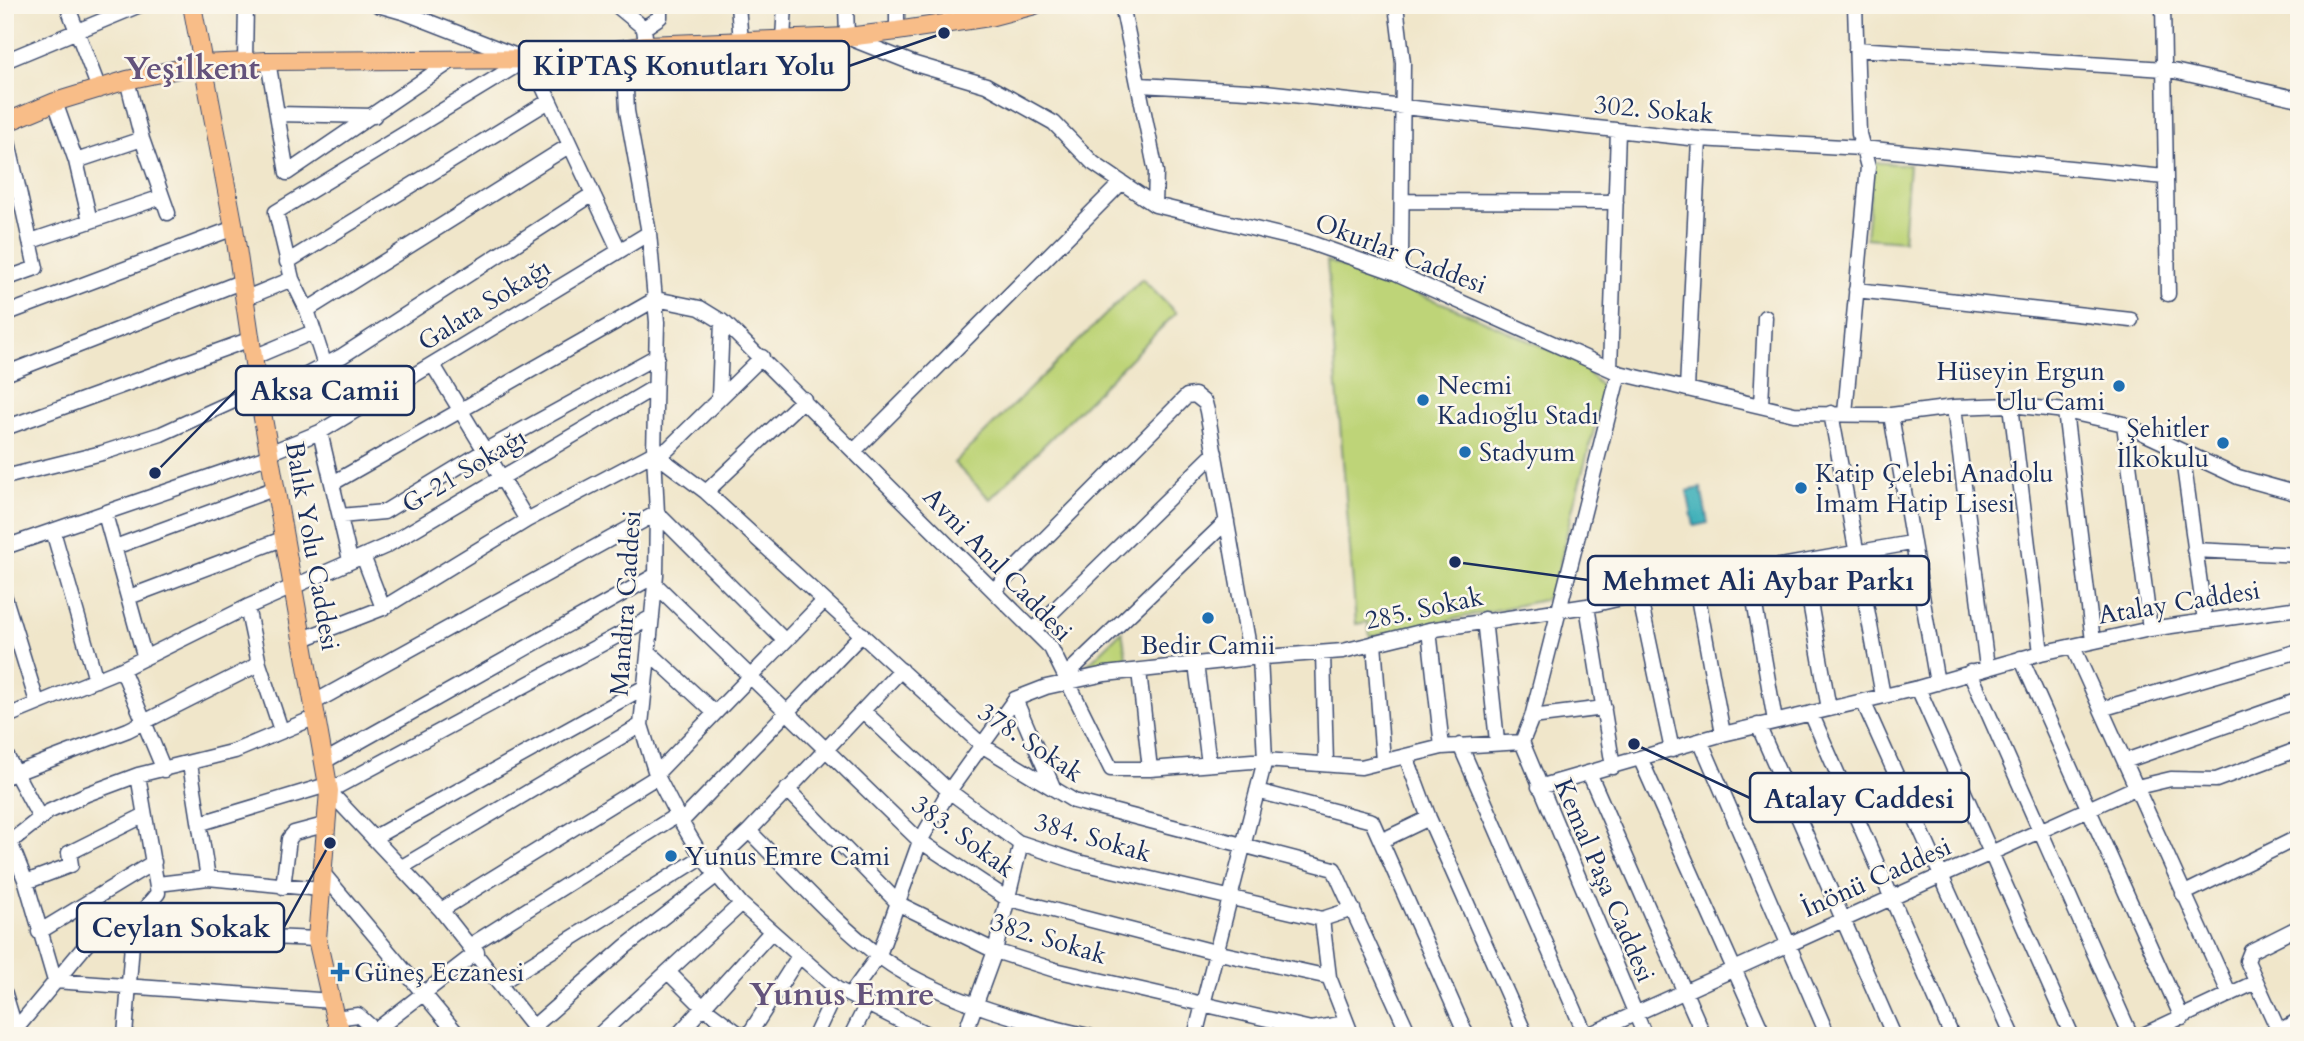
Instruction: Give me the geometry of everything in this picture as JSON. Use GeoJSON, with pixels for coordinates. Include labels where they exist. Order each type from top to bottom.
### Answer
{"type":"FeatureCollection","features":[{"type":"Feature","properties":{"kind":"main road","name":"Balık Yolu Caddesi"},"geometry":{"type":"LineString","coordinates":[[192,5],[234,228],[259,395],[328,788],[317,939],[343,1036]]}},
{"type":"Feature","properties":{"kind":"main road"},"geometry":{"type":"LineString","coordinates":[[5,125],[55,102],[127,80],[202,64],[245,61],[450,62],[559,59],[624,48],[645,36],[741,42],[847,37],[897,31],[950,14],[1035,5]]}},
{"type":"Feature","properties":{"kind":"street"},"geometry":{"type":"LineString","coordinates":[[67,5],[99,89]]}},
{"type":"Feature","properties":{"kind":"street"},"geometry":{"type":"LineString","coordinates":[[5,61],[140,5]]}},
{"type":"Feature","properties":{"kind":"street"},"geometry":{"type":"LineString","coordinates":[[245,61],[246,5]]}},
{"type":"Feature","properties":{"kind":"street"},"geometry":{"type":"LineString","coordinates":[[378,5],[528,59],[619,250]]}},
{"type":"Feature","properties":{"kind":"street"},"geometry":{"type":"LineString","coordinates":[[616,5],[645,36],[660,17],[660,5]]}},
{"type":"Feature","properties":{"kind":"street"},"geometry":{"type":"LineString","coordinates":[[738,5],[741,42]]}},
{"type":"Feature","properties":{"kind":"street"},"geometry":{"type":"LineString","coordinates":[[783,39],[785,5]]}},
{"type":"Feature","properties":{"kind":"street"},"geometry":{"type":"LineString","coordinates":[[846,5],[847,37]]}},
{"type":"Feature","properties":{"kind":"street"},"geometry":{"type":"LineString","coordinates":[[897,5],[897,31]]}},
{"type":"Feature","properties":{"kind":"street"},"geometry":{"type":"LineString","coordinates":[[1122,5],[1156,172],[1155,205]]}},
{"type":"Feature","properties":{"kind":"street"},"geometry":{"type":"LineString","coordinates":[[1396,5],[1404,62],[1401,260],[1396,273]]}},
{"type":"Feature","properties":{"kind":"street"},"geometry":{"type":"LineString","coordinates":[[1855,5],[1862,148],[1868,167],[1856,290],[1838,413],[1857,553],[1883,696]]}},
{"type":"Feature","properties":{"kind":"street"},"geometry":{"type":"LineString","coordinates":[[2163,5],[2168,294]]}},
{"type":"Feature","properties":{"kind":"street","name":"Okurlar Caddesi"},"geometry":{"type":"LineString","coordinates":[[847,37],[915,64],[986,85],[1054,123],[1093,163],[1155,205],[1306,241],[1396,273],[1615,371],[1794,414],[1891,415],[1954,407],[2011,405],[2065,411],[2124,424],[2238,477],[2299,494]]}},
{"type":"Feature","properties":{"kind":"street","name":"Mandıra Caddesi"},"geometry":{"type":"LineString","coordinates":[[624,48],[627,111],[649,233],[656,299],[655,579],[641,725],[657,775],[679,819],[710,866],[741,904],[799,957],[844,992],[931,1036]]}},
{"type":"Feature","properties":{"kind":"street"},"geometry":{"type":"LineString","coordinates":[[1856,49],[2165,69],[2299,99]]}},
{"type":"Feature","properties":{"kind":"street"},"geometry":{"type":"LineString","coordinates":[[342,418],[307,310],[292,279],[276,212],[528,59]]}},
{"type":"Feature","properties":{"kind":"street"},"geometry":{"type":"LineString","coordinates":[[268,61],[287,173],[450,62]]}},
{"type":"Feature","properties":{"kind":"street"},"geometry":{"type":"LineString","coordinates":[[127,80],[142,139],[168,213]]}},
{"type":"Feature","properties":{"kind":"street","name":"302. Sokak"},"geometry":{"type":"LineString","coordinates":[[1140,85],[1265,92],[1699,139],[1862,148],[2165,177]]}},
{"type":"Feature","properties":{"kind":"street"},"geometry":{"type":"LineString","coordinates":[[287,262],[549,101]]}},
{"type":"Feature","properties":{"kind":"street"},"geometry":{"type":"LineString","coordinates":[[55,102],[76,161],[90,221]]}},
{"type":"Feature","properties":{"kind":"street"},"geometry":{"type":"LineString","coordinates":[[277,114],[374,116]]}},
{"type":"Feature","properties":{"kind":"street"},"geometry":{"type":"LineString","coordinates":[[5,125],[36,268],[5,279]]}},
{"type":"Feature","properties":{"kind":"street"},"geometry":{"type":"LineString","coordinates":[[1522,742],[1532,717],[1559,611],[1615,371],[1618,131]]}},
{"type":"Feature","properties":{"kind":"street"},"geometry":{"type":"LineString","coordinates":[[76,161],[142,139]]}},
{"type":"Feature","properties":{"kind":"street"},"geometry":{"type":"LineString","coordinates":[[1687,389],[1699,139]]}},
{"type":"Feature","properties":{"kind":"street"},"geometry":{"type":"LineString","coordinates":[[307,310],[570,145]]}},
{"type":"Feature","properties":{"kind":"street"},"geometry":{"type":"LineString","coordinates":[[854,451],[1121,184]]}},
{"type":"Feature","properties":{"kind":"street"},"geometry":{"type":"LineString","coordinates":[[6,475],[102,453],[161,434],[324,366],[593,194]]}},
{"type":"Feature","properties":{"kind":"street"},"geometry":{"type":"LineString","coordinates":[[31,240],[162,197]]}},
{"type":"Feature","properties":{"kind":"street"},"geometry":{"type":"LineString","coordinates":[[1403,201],[1616,202]]}},
{"type":"Feature","properties":{"kind":"street"},"geometry":{"type":"LineString","coordinates":[[5,314],[234,228]]}},
{"type":"Feature","properties":{"kind":"street","name":"Galata Sokağı"},"geometry":{"type":"LineString","coordinates":[[5,547],[270,454],[320,432],[649,233]]}},
{"type":"Feature","properties":{"kind":"street"},"geometry":{"type":"LineString","coordinates":[[5,374],[244,289],[292,279]]}},
{"type":"Feature","properties":{"kind":"street"},"geometry":{"type":"LineString","coordinates":[[1856,290],[2131,320]]}},
{"type":"Feature","properties":{"kind":"street"},"geometry":{"type":"LineString","coordinates":[[333,484],[656,299]]}},
{"type":"Feature","properties":{"kind":"street","name":"Avni Anıl Caddesi"},"geometry":{"type":"LineString","coordinates":[[656,299],[700,308],[722,321],[762,357],[1034,630],[1051,648],[1111,769],[1150,769],[1265,760],[1361,767],[1442,747],[1497,741],[1522,742]]}},
{"type":"Feature","properties":{"kind":"street"},"geometry":{"type":"LineString","coordinates":[[1761,406],[1765,317]]}},
{"type":"Feature","properties":{"kind":"street"},"geometry":{"type":"LineString","coordinates":[[719,398],[722,321]]}},
{"type":"Feature","properties":{"kind":"street"},"geometry":{"type":"LineString","coordinates":[[254,357],[313,332]]}},
{"type":"Feature","properties":{"kind":"street"},"geometry":{"type":"LineString","coordinates":[[5,428],[251,339]]}},
{"type":"Feature","properties":{"kind":"street"},"geometry":{"type":"LineString","coordinates":[[340,516],[384,512],[486,450],[657,356]]}},
{"type":"Feature","properties":{"kind":"street"},"geometry":{"type":"LineString","coordinates":[[303,639],[383,608],[527,520],[654,453],[668,449],[762,357]]}},
{"type":"Feature","properties":{"kind":"street"},"geometry":{"type":"LineString","coordinates":[[433,365],[527,520]]}},
{"type":"Feature","properties":{"kind":"street","name":"G-21 Sokağı"},"geometry":{"type":"LineString","coordinates":[[5,717],[96,680],[247,607],[386,546],[655,387]]}},
{"type":"Feature","properties":{"kind":"street"},"geometry":{"type":"LineString","coordinates":[[994,590],[1187,396],[1195,395],[1205,403],[1255,657],[1265,760],[1195,1036]]}},
{"type":"Feature","properties":{"kind":"street"},"geometry":{"type":"LineString","coordinates":[[706,492],[804,399]]}},
{"type":"Feature","properties":{"kind":"street"},"geometry":{"type":"LineString","coordinates":[[2011,405],[2041,653]]}},
{"type":"Feature","properties":{"kind":"street"},"geometry":{"type":"LineString","coordinates":[[1954,407],[1987,667]]}},
{"type":"Feature","properties":{"kind":"street"},"geometry":{"type":"LineString","coordinates":[[2065,411],[2093,641]]}},
{"type":"Feature","properties":{"kind":"street"},"geometry":{"type":"LineString","coordinates":[[1891,415],[1937,682]]}},
{"type":"Feature","properties":{"kind":"street"},"geometry":{"type":"LineString","coordinates":[[2124,424],[2150,629]]}},
{"type":"Feature","properties":{"kind":"street"},"geometry":{"type":"LineString","coordinates":[[320,432],[340,516],[357,558],[383,608]]}},
{"type":"Feature","properties":{"kind":"street"},"geometry":{"type":"LineString","coordinates":[[2182,451],[2205,621]]}},
{"type":"Feature","properties":{"kind":"street","name":"378. Sokak"},"geometry":{"type":"LineString","coordinates":[[654,453],[706,492],[983,746],[1074,801],[1243,843],[1334,869],[1410,1036]]}},
{"type":"Feature","properties":{"kind":"street"},"geometry":{"type":"LineString","coordinates":[[1034,630],[1215,453]]}},
{"type":"Feature","properties":{"kind":"street"},"geometry":{"type":"LineString","coordinates":[[115,547],[276,488]]}},
{"type":"Feature","properties":{"kind":"street"},"geometry":{"type":"LineString","coordinates":[[55,981],[26,882],[8,844],[40,818],[87,794],[138,775],[234,751],[281,730],[657,513],[785,641]]}},
{"type":"Feature","properties":{"kind":"street"},"geometry":{"type":"LineString","coordinates":[[105,514],[145,655]]}},
{"type":"Feature","properties":{"kind":"street"},"geometry":{"type":"LineString","coordinates":[[816,1036],[844,992],[879,955],[920,841],[949,791],[1016,699],[1067,678],[1227,521]]}},
{"type":"Feature","properties":{"kind":"street"},"geometry":{"type":"LineString","coordinates":[[53,531],[96,680]]}},
{"type":"Feature","properties":{"kind":"street"},"geometry":{"type":"LineString","coordinates":[[130,597],[285,538]]}},
{"type":"Feature","properties":{"kind":"street","name":"285. Sokak"},"geometry":{"type":"LineString","coordinates":[[1067,678],[1255,657],[1323,653],[1484,619],[1559,611],[1749,571],[1803,564],[1911,543]]}},
{"type":"Feature","properties":{"kind":"street"},"geometry":{"type":"LineString","coordinates":[[2194,550],[2299,555]]}},
{"type":"Feature","properties":{"kind":"street"},"geometry":{"type":"LineString","coordinates":[[1803,564],[1829,709]]}},
{"type":"Feature","properties":{"kind":"street"},"geometry":{"type":"LineString","coordinates":[[1749,571],[1775,721]]}},
{"type":"Feature","properties":{"kind":"street"},"geometry":{"type":"LineString","coordinates":[[323,762],[655,579]]}},
{"type":"Feature","properties":{"kind":"street","name":"383. Sokak"},"geometry":{"type":"LineString","coordinates":[[655,579],[824,751],[920,841],[1006,898],[1215,952],[1329,977]]}},
{"type":"Feature","properties":{"kind":"street"},"geometry":{"type":"LineString","coordinates":[[1695,582],[1723,734]]}},
{"type":"Feature","properties":{"kind":"street"},"geometry":{"type":"LineString","coordinates":[[1639,594],[1672,750]]}},
{"type":"Feature","properties":{"kind":"street"},"geometry":{"type":"LineString","coordinates":[[5,598],[37,702]]}},
{"type":"Feature","properties":{"kind":"street"},"geometry":{"type":"LineString","coordinates":[[441,910],[657,775],[824,601]]}},
{"type":"Feature","properties":{"kind":"street"},"geometry":{"type":"LineString","coordinates":[[1587,606],[1614,767]]}},
{"type":"Feature","properties":{"kind":"street"},"geometry":{"type":"LineString","coordinates":[[247,607],[259,664],[281,730]]}},
{"type":"Feature","properties":{"kind":"street","name":"Atalay Caddesi"},"geometry":{"type":"LineString","coordinates":[[1539,787],[1590,775],[1723,734],[1918,688],[2041,653],[2150,629],[2299,608]]}},
{"type":"Feature","properties":{"kind":"street"},"geometry":{"type":"LineString","coordinates":[[201,823],[328,788],[652,617]]}},
{"type":"Feature","properties":{"kind":"street"},"geometry":{"type":"LineString","coordinates":[[1484,619],[1497,741]]}},
{"type":"Feature","properties":{"kind":"street"},"geometry":{"type":"LineString","coordinates":[[1429,630],[1442,747]]}},
{"type":"Feature","properties":{"kind":"street"},"geometry":{"type":"LineString","coordinates":[[55,981],[334,1009],[358,1015],[378,1033],[474,948],[679,819],[788,714],[862,634]]}},
{"type":"Feature","properties":{"kind":"street"},"geometry":{"type":"LineString","coordinates":[[1374,643],[1384,761]]}},
{"type":"Feature","properties":{"kind":"street"},"geometry":{"type":"LineString","coordinates":[[2073,646],[2230,995]]}},
{"type":"Feature","properties":{"kind":"street"},"geometry":{"type":"LineString","coordinates":[[2101,709],[2299,651]]}},
{"type":"Feature","properties":{"kind":"street"},"geometry":{"type":"LineString","coordinates":[[650,653],[715,713]]}},
{"type":"Feature","properties":{"kind":"street"},"geometry":{"type":"LineString","coordinates":[[1323,653],[1326,764]]}},
{"type":"Feature","properties":{"kind":"street"},"geometry":{"type":"LineString","coordinates":[[2021,658],[2182,1017]]}},
{"type":"Feature","properties":{"kind":"street"},"geometry":{"type":"LineString","coordinates":[[11,774],[144,722],[259,664]]}},
{"type":"Feature","properties":{"kind":"street"},"geometry":{"type":"LineString","coordinates":[[1196,664],[1209,764]]}},
{"type":"Feature","properties":{"kind":"street"},"geometry":{"type":"LineString","coordinates":[[122,668],[164,770]]}},
{"type":"Feature","properties":{"kind":"street"},"geometry":{"type":"LineString","coordinates":[[328,788],[474,948],[536,1031],[749,831],[901,670]]}},
{"type":"Feature","properties":{"kind":"street"},"geometry":{"type":"LineString","coordinates":[[1139,671],[1150,769]]}},
{"type":"Feature","properties":{"kind":"street"},"geometry":{"type":"LineString","coordinates":[[1970,672],[2043,831],[2131,1036]]}},
{"type":"Feature","properties":{"kind":"street"},"geometry":{"type":"LineString","coordinates":[[373,838],[643,688]]}},
{"type":"Feature","properties":{"kind":"street"},"geometry":{"type":"LineString","coordinates":[[1918,688],[2072,1036]]}},
{"type":"Feature","properties":{"kind":"street"},"geometry":{"type":"LineString","coordinates":[[1016,699],[1053,787]]}},
{"type":"Feature","properties":{"kind":"street"},"geometry":{"type":"LineString","coordinates":[[1863,701],[2012,1036]]}},
{"type":"Feature","properties":{"kind":"street"},"geometry":{"type":"LineString","coordinates":[[2126,761],[2299,701]]}},
{"type":"Feature","properties":{"kind":"street"},"geometry":{"type":"LineString","coordinates":[[1532,717],[1604,708]]}},
{"type":"Feature","properties":{"kind":"street","name":"384. Sokak"},"geometry":{"type":"LineString","coordinates":[[863,711],[949,791],[1021,843],[1078,862],[1322,919]]}},
{"type":"Feature","properties":{"kind":"street"},"geometry":{"type":"LineString","coordinates":[[1811,713],[1952,1036]]}},
{"type":"Feature","properties":{"kind":"street"},"geometry":{"type":"LineString","coordinates":[[402,867],[641,725]]}},
{"type":"Feature","properties":{"kind":"street"},"geometry":{"type":"LineString","coordinates":[[1758,725],[1894,1036]]}},
{"type":"Feature","properties":{"kind":"street","name":"Kemal Paşa Caddesi"},"geometry":{"type":"LineString","coordinates":[[1522,742],[1645,1036]]}},
{"type":"Feature","properties":{"kind":"street"},"geometry":{"type":"LineString","coordinates":[[1701,742],[1828,1036]]}},
{"type":"Feature","properties":{"kind":"street"},"geometry":{"type":"LineString","coordinates":[[1460,745],[1586,1036]]}},
{"type":"Feature","properties":{"kind":"street","name":"İnönü Caddesi"},"geometry":{"type":"LineString","coordinates":[[1586,1036],[1733,967],[2137,787],[2171,779],[2216,780],[2299,749]]}},
{"type":"Feature","properties":{"kind":"street"},"geometry":{"type":"LineString","coordinates":[[5,753],[11,774],[40,818]]}},
{"type":"Feature","properties":{"kind":"street"},"geometry":{"type":"LineString","coordinates":[[1406,756],[1429,818],[1526,1036]]}},
{"type":"Feature","properties":{"kind":"street"},"geometry":{"type":"LineString","coordinates":[[1641,760],[1764,1036]]}},
{"type":"Feature","properties":{"kind":"street"},"geometry":{"type":"LineString","coordinates":[[190,764],[208,878]]}},
{"type":"Feature","properties":{"kind":"street"},"geometry":{"type":"LineString","coordinates":[[125,1036],[133,931],[137,918],[158,893],[138,775]]}},
{"type":"Feature","properties":{"kind":"street"},"geometry":{"type":"LineString","coordinates":[[1590,775],[1704,1036]]}},
{"type":"Feature","properties":{"kind":"street","name":"382. Sokak"},"geometry":{"type":"LineString","coordinates":[[787,789],[899,904],[995,951],[1055,970],[1311,1029],[1349,1029]]}},
{"type":"Feature","properties":{"kind":"street"},"geometry":{"type":"LineString","coordinates":[[1257,791],[1372,821],[1467,1036]]}},
{"type":"Feature","properties":{"kind":"street"},"geometry":{"type":"LineString","coordinates":[[26,882],[71,865],[69,853],[143,816]]}},
{"type":"Feature","properties":{"kind":"street"},"geometry":{"type":"LineString","coordinates":[[1381,841],[1429,818]]}},
{"type":"Feature","properties":{"kind":"street"},"geometry":{"type":"LineString","coordinates":[[284,887],[289,839],[294,832],[324,825]]}},
{"type":"Feature","properties":{"kind":"street"},"geometry":{"type":"LineString","coordinates":[[749,831],[879,955],[898,969],[976,1003],[1059,1032],[1089,1036]]}},
{"type":"Feature","properties":{"kind":"street"},"geometry":{"type":"LineString","coordinates":[[2183,894],[2299,837]]}},
{"type":"Feature","properties":{"kind":"street"},"geometry":{"type":"LineString","coordinates":[[964,1036],[995,951],[1008,906],[1006,898],[1021,843]]}},
{"type":"Feature","properties":{"kind":"street"},"geometry":{"type":"LineString","coordinates":[[39,932],[154,862]]}},
{"type":"Feature","properties":{"kind":"street"},"geometry":{"type":"LineString","coordinates":[[500,983],[710,866]]}},
{"type":"Feature","properties":{"kind":"street"},"geometry":{"type":"LineString","coordinates":[[158,884],[208,878],[284,887],[320,880],[424,993],[459,1036]]}},
{"type":"Feature","properties":{"kind":"street"},"geometry":{"type":"LineString","coordinates":[[598,1036],[741,904]]}},
{"type":"Feature","properties":{"kind":"street"},"geometry":{"type":"LineString","coordinates":[[1349,1029],[1329,977],[1322,919],[1353,909]]}},
{"type":"Feature","properties":{"kind":"street"},"geometry":{"type":"LineString","coordinates":[[2299,927],[2251,951],[2247,961],[2277,1034],[2299,1020]]}},
{"type":"Feature","properties":{"kind":"street"},"geometry":{"type":"LineString","coordinates":[[13,1031],[96,933],[133,931],[317,939]]}},
{"type":"Feature","properties":{"kind":"street"},"geometry":{"type":"LineString","coordinates":[[677,1036],[771,932]]}},
{"type":"Feature","properties":{"kind":"street"},"geometry":{"type":"LineString","coordinates":[[748,1036],[799,957]]}},
{"type":"Feature","properties":{"kind":"street"},"geometry":{"type":"LineString","coordinates":[[667,972],[703,1007],[742,1036]]}},
{"type":"Feature","properties":{"kind":"street"},"geometry":{"type":"LineString","coordinates":[[2141,1036],[2256,982]]}},
{"type":"Feature","properties":{"kind":"street"},"geometry":{"type":"LineString","coordinates":[[5,994],[13,1031]]}},
{"type":"Feature","properties":{"kind":"street"},"geometry":{"type":"LineString","coordinates":[[851,1036],[867,1003]]}},
{"type":"Feature","properties":{"kind":"green space"},"geometry":{"type":"Polygon","coordinates":[[[1873,162],[1909,165],[1903,241],[1866,238],[1873,162]]]}},
{"type":"Feature","properties":{"kind":"green space","name":"Stadyum"},"geometry":{"type":"Polygon","coordinates":[[[1327,261],[1450,306],[1578,362],[1605,390],[1571,514],[1554,592],[1543,600],[1370,637],[1368,622],[1356,624],[1327,261]]]}},
{"type":"Feature","properties":{"kind":"green space"},"geometry":{"type":"Polygon","coordinates":[[[1142,279],[1176,313],[990,499],[954,463],[1142,279]]]}},
{"type":"Feature","properties":{"kind":"green space"},"geometry":{"type":"Polygon","coordinates":[[[1122,631],[1127,662],[1083,669],[1122,631]]]}},
{"type":"Feature","properties":{"kind":"water"},"geometry":{"type":"Polygon","coordinates":[[[1701,488],[1708,523],[1694,526],[1687,491],[1701,488]]]}},
{"type":"Feature","properties":{"kind":"place","name":"KİPTAŞ Konutları Yolu"},"geometry":{"type":"Point","coordinates":[944,33]}},
{"type":"Feature","properties":{"kind":"place","name":"Hüseyin Ergun Ulu Cami"},"geometry":{"type":"Point","coordinates":[2119,386]}},
{"type":"Feature","properties":{"kind":"place","name":"Necmi Kadıoğlu Stadı"},"geometry":{"type":"Point","coordinates":[1423,400]}},
{"type":"Feature","properties":{"kind":"place","name":"Şehitler İlkokulu"},"geometry":{"type":"Point","coordinates":[2223,443]}},
{"type":"Feature","properties":{"kind":"place","name":"Stadyum"},"geometry":{"type":"Point","coordinates":[1465,452]}},
{"type":"Feature","properties":{"kind":"place","name":"Aksa Camii"},"geometry":{"type":"Point","coordinates":[155,473]}},
{"type":"Feature","properties":{"kind":"place","name":"Katip Çelebi Anadolu İmam Hatip Lisesi"},"geometry":{"type":"Point","coordinates":[1801,488]}},
{"type":"Feature","properties":{"kind":"place","name":"Mehmet Ali Aybar Parkı"},"geometry":{"type":"Point","coordinates":[1455,562]}},
{"type":"Feature","properties":{"kind":"place","name":"Bedir Camii"},"geometry":{"type":"Point","coordinates":[1208,618]}},
{"type":"Feature","properties":{"kind":"place","name":"Atalay Caddesi"},"geometry":{"type":"Point","coordinates":[1634,744]}},
{"type":"Feature","properties":{"kind":"place","name":"Ceylan Sokak"},"geometry":{"type":"Point","coordinates":[330,843]}},
{"type":"Feature","properties":{"kind":"place","name":"Yunus Emre Cami"},"geometry":{"type":"Point","coordinates":[671,856]}},
{"type":"Feature","properties":{"kind":"place","name":"Güneş Eczanesi"},"geometry":{"type":"Point","coordinates":[340,972]}},
{"type":"Feature","properties":{"kind":"district","name":"Yeşilkent"},"geometry":{"type":"Point","coordinates":[192,67]}},
{"type":"Feature","properties":{"kind":"district","name":"Yunus Emre"},"geometry":{"type":"Point","coordinates":[842,993]}}]}
